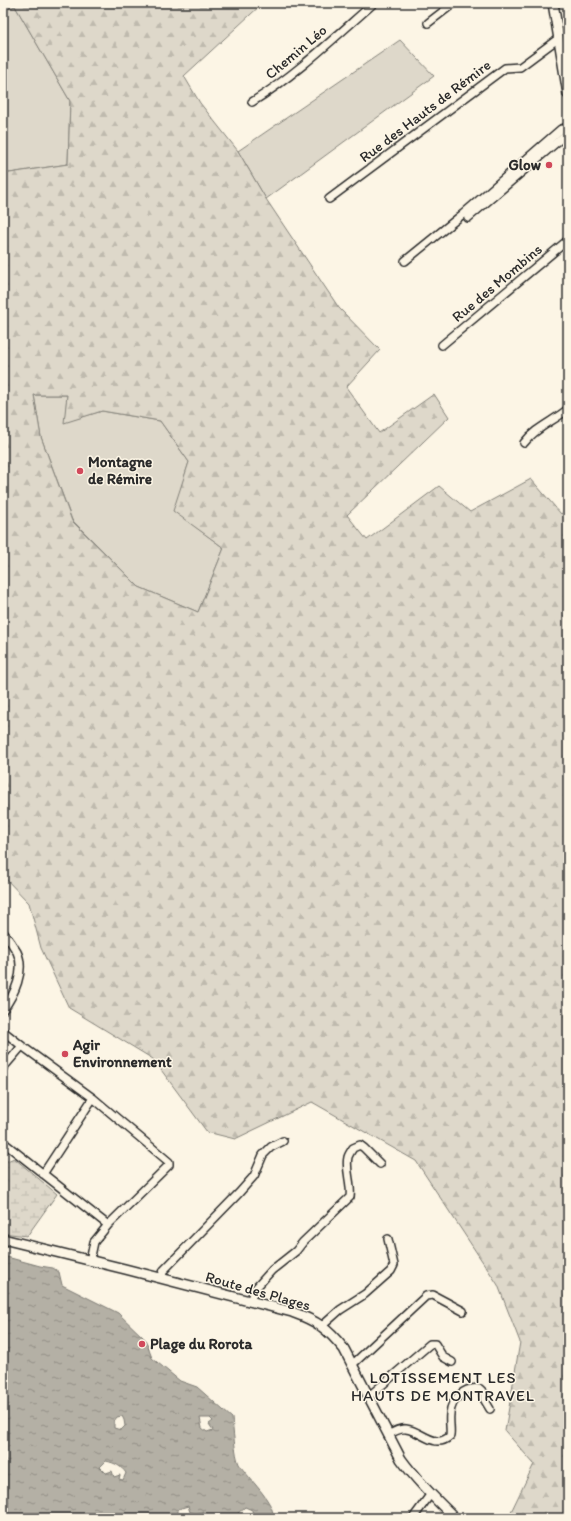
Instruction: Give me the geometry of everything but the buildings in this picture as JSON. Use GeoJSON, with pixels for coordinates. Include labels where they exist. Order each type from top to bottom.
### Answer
{"type":"FeatureCollection","features":[{"type":"Feature","properties":{"kind":"street","name":"Chemin Léo"},"geometry":{"type":"LineString","coordinates":[[252,102],[271,90],[298,69],[374,3]]}},
{"type":"Feature","properties":{"kind":"street"},"geometry":{"type":"LineString","coordinates":[[428,23],[454,3]]}},
{"type":"Feature","properties":{"kind":"street"},"geometry":{"type":"LineString","coordinates":[[553,3],[562,43],[568,94]]}},
{"type":"Feature","properties":{"kind":"street","name":"Rue des Hauts de Rémire"},"geometry":{"type":"LineString","coordinates":[[329,199],[505,68],[520,67],[562,43]]}},
{"type":"Feature","properties":{"kind":"street"},"geometry":{"type":"LineString","coordinates":[[405,261],[464,214],[561,129],[568,127]]}},
{"type":"Feature","properties":{"kind":"street"},"geometry":{"type":"LineString","coordinates":[[468,218],[568,134]]}},
{"type":"Feature","properties":{"kind":"street","name":"Rue des Mombins"},"geometry":{"type":"LineString","coordinates":[[442,345],[568,240]]}},
{"type":"Feature","properties":{"kind":"street"},"geometry":{"type":"LineString","coordinates":[[524,443],[530,435],[559,417],[568,409]]}},
{"type":"Feature","properties":{"kind":"street"},"geometry":{"type":"LineString","coordinates":[[3,932],[17,953],[20,963],[16,988],[3,1010]]}},
{"type":"Feature","properties":{"kind":"street"},"geometry":{"type":"LineString","coordinates":[[3,1031],[94,1098],[169,1162],[169,1165],[108,1225],[94,1242],[90,1261]]}},
{"type":"Feature","properties":{"kind":"street"},"geometry":{"type":"LineString","coordinates":[[3,1068],[22,1046]]}},
{"type":"Feature","properties":{"kind":"street"},"geometry":{"type":"LineString","coordinates":[[43,1174],[94,1098]]}},
{"type":"Feature","properties":{"kind":"street"},"geometry":{"type":"LineString","coordinates":[[161,1278],[164,1270],[254,1176],[264,1155],[271,1147],[283,1141]]}},
{"type":"Feature","properties":{"kind":"street"},"geometry":{"type":"LineString","coordinates":[[3,1142],[108,1225]]}},
{"type":"Feature","properties":{"kind":"street"},"geometry":{"type":"LineString","coordinates":[[250,1302],[254,1290],[272,1270],[296,1251],[303,1242],[350,1197],[351,1189],[348,1157],[352,1148],[360,1146],[364,1148],[380,1164]]}},
{"type":"Feature","properties":{"kind":"street","name":"Route des Plages"},"geometry":{"type":"LineString","coordinates":[[3,1239],[292,1312],[308,1318],[322,1326],[333,1335],[344,1349],[388,1435],[412,1475],[430,1495],[455,1518]]}},
{"type":"Feature","properties":{"kind":"street"},"geometry":{"type":"LineString","coordinates":[[322,1326],[340,1310],[365,1294],[391,1271],[394,1265],[388,1239]]}},
{"type":"Feature","properties":{"kind":"street"},"geometry":{"type":"LineString","coordinates":[[353,1364],[426,1296],[433,1295],[463,1311]]}},
{"type":"Feature","properties":{"kind":"street"},"geometry":{"type":"LineString","coordinates":[[368,1396],[430,1344],[434,1344],[443,1357],[452,1362]]}},
{"type":"Feature","properties":{"kind":"street"},"geometry":{"type":"LineString","coordinates":[[388,1435],[396,1430],[405,1429],[436,1442],[445,1441],[450,1436],[451,1407],[460,1394],[474,1388],[480,1389],[484,1393],[484,1400],[490,1409]]}},
{"type":"Feature","properties":{"kind":"street"},"geometry":{"type":"LineString","coordinates":[[413,1518],[430,1495]]}},
{"type":"Feature","properties":{"kind":"green space"},"geometry":{"type":"Polygon","coordinates":[[[3,3],[263,3],[184,76],[200,103],[238,151],[266,199],[339,308],[380,350],[346,387],[379,433],[434,394],[449,417],[347,515],[367,540],[439,486],[470,512],[531,479],[561,514],[568,508],[568,1518],[508,1518],[534,1464],[505,1431],[520,1342],[498,1285],[416,1161],[312,1102],[235,1139],[207,1132],[153,1059],[69,1008],[41,948],[29,903],[3,876],[3,174],[68,164],[70,101],[15,6],[3,11],[3,3]],[[34,395],[41,437],[72,521],[139,587],[198,612],[224,548],[173,511],[189,462],[160,421],[102,411],[64,423],[67,395],[34,395]]]}},
{"type":"Feature","properties":{"kind":"green space"},"geometry":{"type":"Polygon","coordinates":[[[15,6],[70,101],[68,164],[3,174],[3,11],[15,6]]]}},
{"type":"Feature","properties":{"kind":"green space"},"geometry":{"type":"Polygon","coordinates":[[[400,40],[434,76],[266,199],[238,151],[400,40]]]}},
{"type":"Feature","properties":{"kind":"green space"},"geometry":{"type":"Polygon","coordinates":[[[34,395],[67,395],[65,422],[102,411],[160,421],[189,462],[174,511],[224,548],[198,612],[139,587],[72,520],[41,437],[34,395]]]}},
{"type":"Feature","properties":{"kind":"green space"},"geometry":{"type":"Polygon","coordinates":[[[14,1158],[57,1194],[27,1236],[3,1233],[3,1163],[14,1158]]]}},
{"type":"Feature","properties":{"kind":"water"},"geometry":{"type":"Polygon","coordinates":[[[3,1256],[53,1268],[59,1272],[62,1285],[118,1313],[145,1339],[152,1358],[180,1381],[197,1387],[232,1418],[235,1449],[239,1464],[266,1498],[273,1512],[273,1518],[205,1518],[203,1511],[196,1514],[190,1512],[188,1506],[178,1509],[178,1518],[3,1518],[3,1256]],[[122,1416],[117,1417],[114,1421],[114,1428],[121,1430],[125,1426],[124,1420],[122,1416]],[[200,1418],[202,1428],[207,1432],[213,1430],[209,1424],[213,1421],[210,1418],[200,1418]],[[106,1461],[100,1467],[106,1473],[112,1471],[114,1477],[120,1475],[119,1479],[123,1480],[126,1473],[118,1465],[106,1461]],[[245,1507],[238,1513],[246,1517],[253,1517],[252,1510],[245,1507]]]}},
{"type":"Feature","properties":{"kind":"place","name":"Glow"},"geometry":{"type":"Point","coordinates":[549,165]}},
{"type":"Feature","properties":{"kind":"place","name":"Montagne de Rémire"},"geometry":{"type":"Point","coordinates":[80,471]}},
{"type":"Feature","properties":{"kind":"place","name":"Agir Environnement"},"geometry":{"type":"Point","coordinates":[65,1054]}},
{"type":"Feature","properties":{"kind":"place","name":"Plage du Rorota"},"geometry":{"type":"Point","coordinates":[142,1344]}},
{"type":"Feature","properties":{"kind":"district","name":"LOTISSEMENT LES HAUTS DE MONTRAVEL"},"geometry":{"type":"Point","coordinates":[443,1386]}}]}
